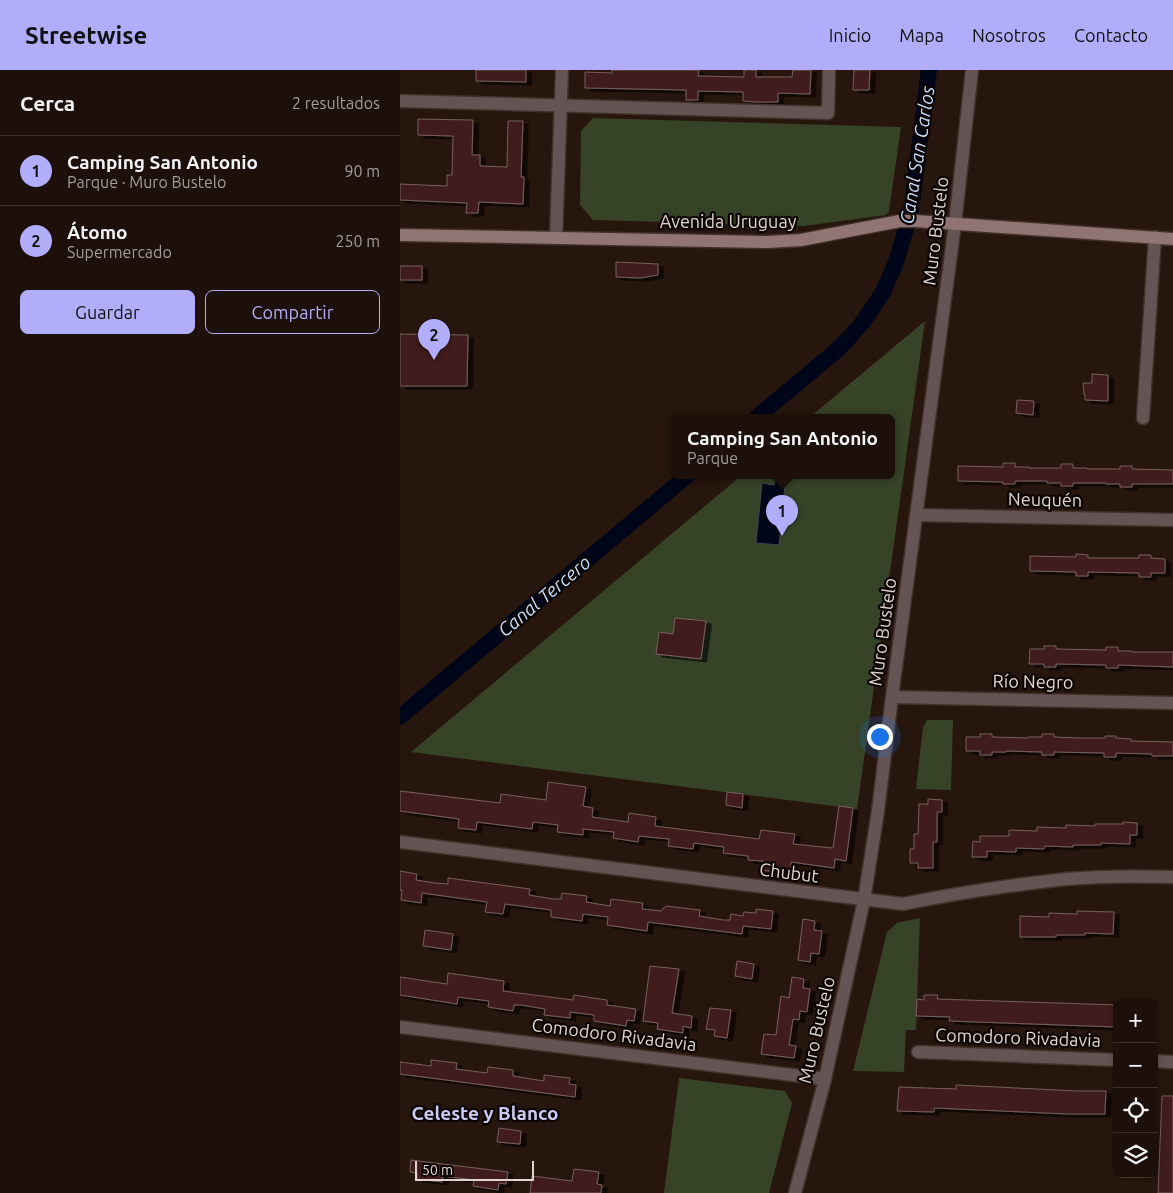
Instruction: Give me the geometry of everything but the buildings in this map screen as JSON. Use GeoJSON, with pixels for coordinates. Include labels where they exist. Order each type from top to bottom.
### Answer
{"type":"FeatureCollection","features":[{"type":"Feature","properties":{"kind":"main road","name":"Avenida Uruguay"},"geometry":{"type":"LineString","coordinates":[[400,235],[768,242],[801,240],[900,221],[916,221],[1173,239]]}},
{"type":"Feature","properties":{"kind":"street"},"geometry":{"type":"LineString","coordinates":[[556,238],[562,70]]}},
{"type":"Feature","properties":{"kind":"street"},"geometry":{"type":"LineString","coordinates":[[400,101],[828,113],[829,70]]}},
{"type":"Feature","properties":{"kind":"street","name":"Muro Bustelo"},"geometry":{"type":"LineString","coordinates":[[795,1193],[824,1079],[864,900],[878,811],[955,224],[972,70]]}},
{"type":"Feature","properties":{"kind":"street"},"geometry":{"type":"LineString","coordinates":[[1143,418],[1155,238]]}},
{"type":"Feature","properties":{"kind":"street","name":"Neuquén"},"geometry":{"type":"LineString","coordinates":[[916,515],[1173,520]]}},
{"type":"Feature","properties":{"kind":"street","name":"Río Negro"},"geometry":{"type":"LineString","coordinates":[[892,697],[1173,703]]}},
{"type":"Feature","properties":{"kind":"street","name":"Chubut"},"geometry":{"type":"LineString","coordinates":[[400,842],[903,904],[980,890],[1068,879],[1173,876]]}},
{"type":"Feature","properties":{"kind":"street","name":"Comodoro Rivadavia"},"geometry":{"type":"LineString","coordinates":[[400,1027],[824,1079]]}},
{"type":"Feature","properties":{"kind":"street","name":"Comodoro Rivadavia"},"geometry":{"type":"LineString","coordinates":[[918,1052],[1113,1060]]}},
{"type":"Feature","properties":{"kind":"street"},"geometry":{"type":"LineString","coordinates":[[1158,1061],[1173,1062]]}},
{"type":"Feature","properties":{"kind":"green space"},"geometry":{"type":"Polygon","coordinates":[[[593,118],[901,127],[889,211],[886,215],[804,226],[593,220],[580,205],[581,131],[593,118]]]}},
{"type":"Feature","properties":{"kind":"green space"},"geometry":{"type":"Polygon","coordinates":[[[925,321],[857,809],[411,752],[737,479],[895,479],[895,414],[814,414],[925,321]]]}},
{"type":"Feature","properties":{"kind":"green space"},"geometry":{"type":"Polygon","coordinates":[[[927,720],[953,720],[951,790],[916,789],[923,727],[927,720]]]}},
{"type":"Feature","properties":{"kind":"green space"},"geometry":{"type":"Polygon","coordinates":[[[920,918],[916,1030],[906,1030],[904,1072],[853,1071],[887,932],[897,923],[920,918]]]}},
{"type":"Feature","properties":{"kind":"green space"},"geometry":{"type":"Polygon","coordinates":[[[679,1078],[785,1091],[792,1103],[769,1193],[664,1193],[679,1078]]]}},
{"type":"Feature","properties":{"kind":"water"},"geometry":{"type":"Polygon","coordinates":[[[775,481],[779,481],[779,485],[785,485],[779,545],[756,543],[762,483],[774,485],[775,481]]]}},
{"type":"Feature","properties":{"kind":"waterway","name":"Canal Tercero"},"geometry":{"type":"LineString","coordinates":[[761,414],[836,351],[863,322],[883,292],[896,262],[911,212],[929,70]]}},
{"type":"Feature","properties":{"kind":"waterway","name":"Canal Tercero"},"geometry":{"type":"LineString","coordinates":[[400,717],[683,479]]}},
{"type":"Feature","properties":{"kind":"place","name":"Átomo"},"geometry":{"type":"Point","coordinates":[434,360]}},
{"type":"Feature","properties":{"kind":"place","name":"Camping San Antonio"},"geometry":{"type":"Point","coordinates":[782,536]}},
{"type":"Feature","properties":{"kind":"district","name":"Celeste y Blanco"},"geometry":{"type":"Point","coordinates":[485,1113]}},
{"type":"Feature","properties":{"kind":"water label","name":"Canal San Carlos"},"geometry":{"type":"Point","coordinates":[917,155]}}]}
